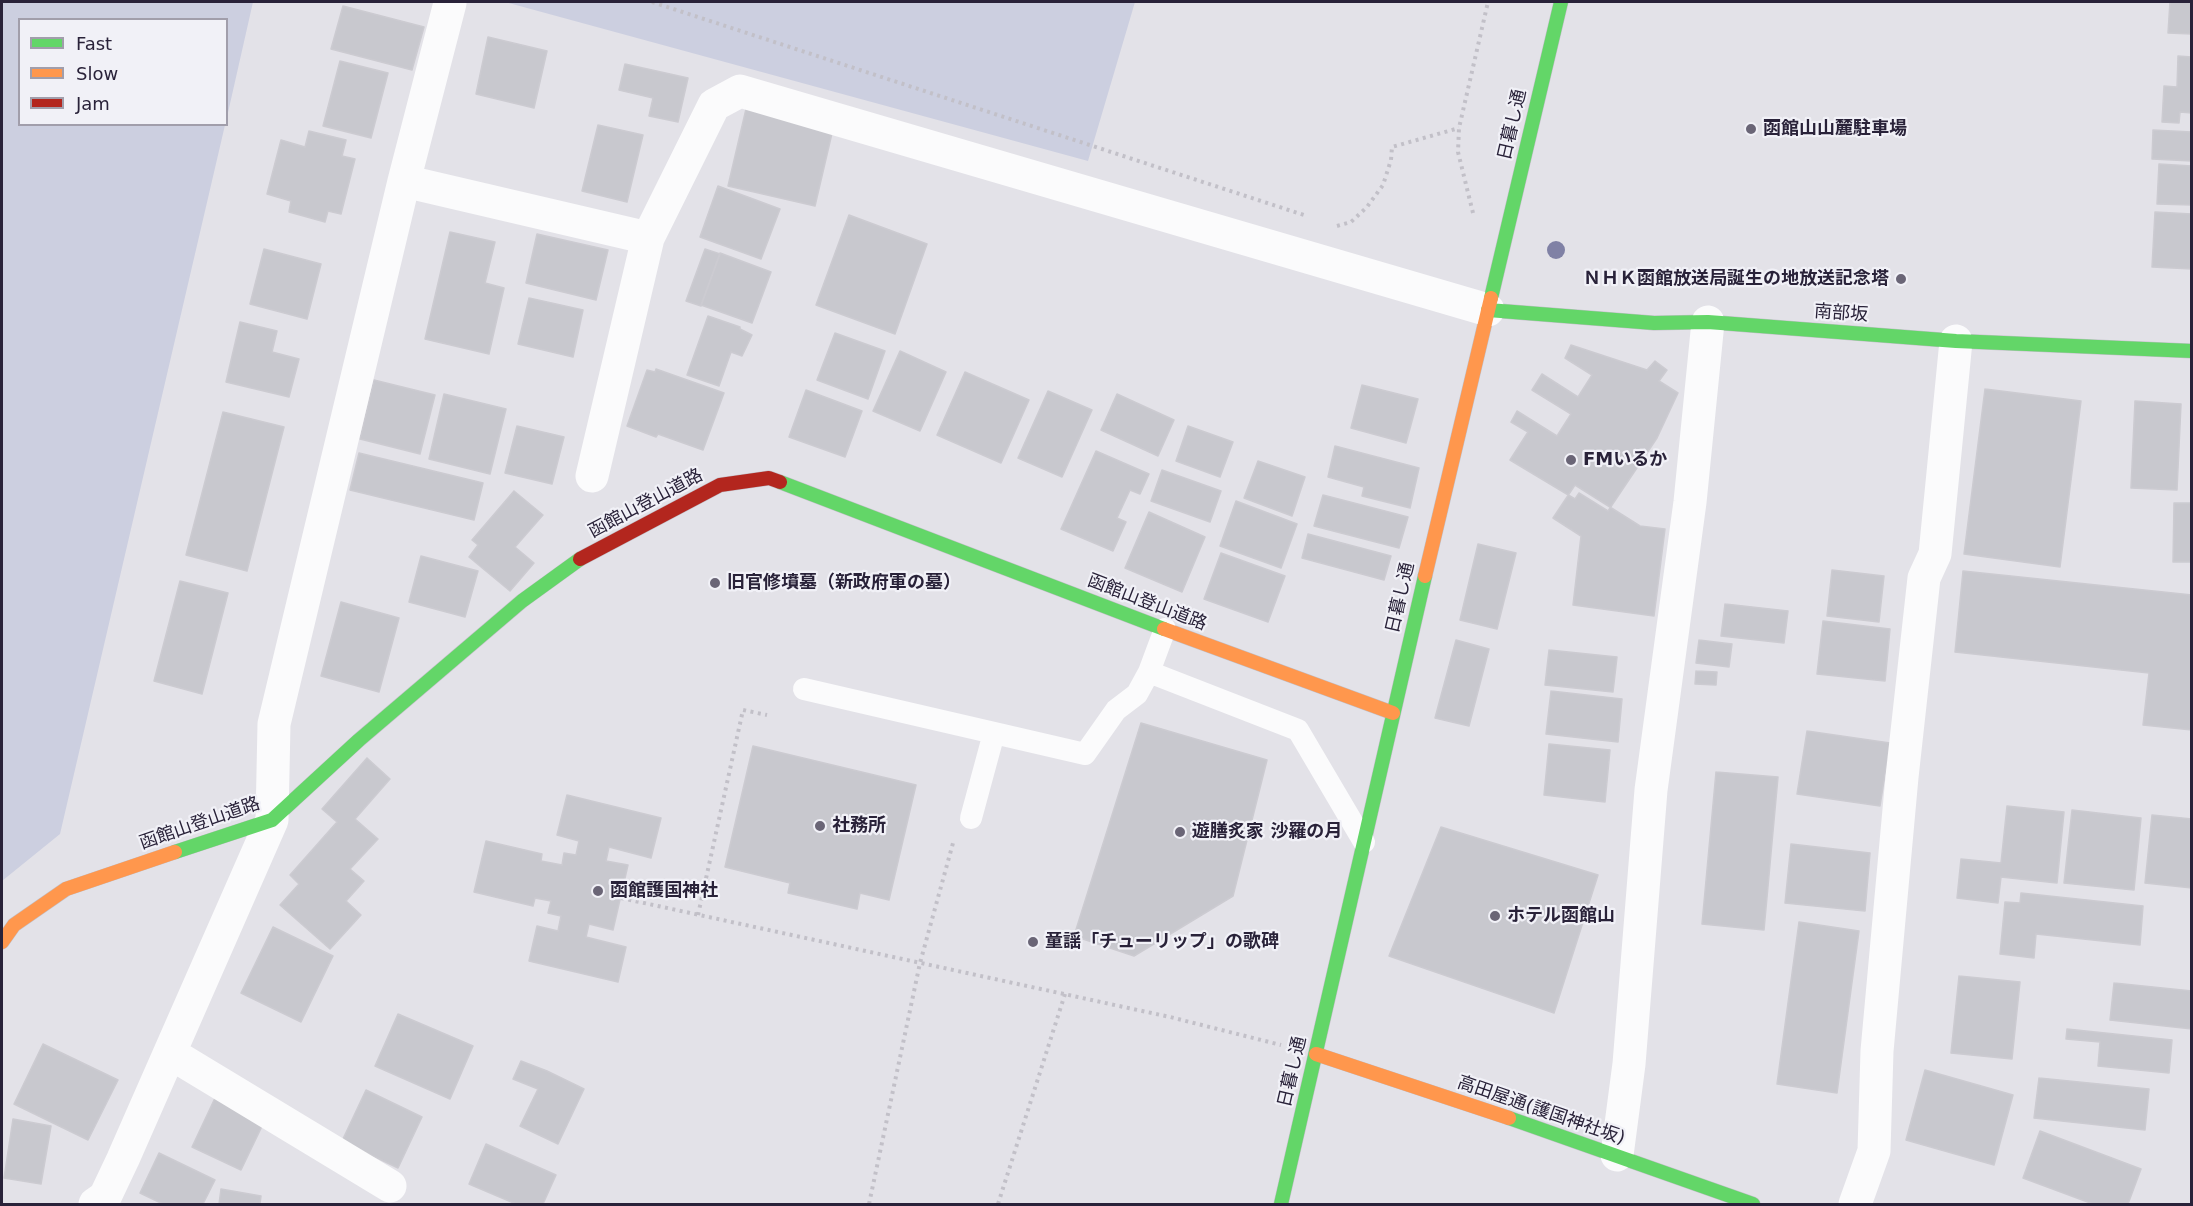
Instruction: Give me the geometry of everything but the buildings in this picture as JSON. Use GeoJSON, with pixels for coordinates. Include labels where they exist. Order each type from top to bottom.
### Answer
{"type":"FeatureCollection","features":[{"type":"Feature","properties":{"kind":"main road","name":"日暮し通"},"geometry":{"type":"LineString","coordinates":[[1281,1204],[1393,713],[1561,2]]}},
{"type":"Feature","properties":{"kind":"main road","name":"南部坂"},"geometry":{"type":"LineString","coordinates":[[1488,310],[1654,322],[1708,322],[1956,341],[2192,351]]}},
{"type":"Feature","properties":{"kind":"main road","name":"函館山登山道路"},"geometry":{"type":"LineString","coordinates":[[6,932],[66,889],[272,820],[359,740],[522,601],[571,564],[720,485],[769,478],[1393,713]]}},
{"type":"Feature","properties":{"kind":"main road","name":"高田屋通(護国神社坂)"},"geometry":{"type":"LineString","coordinates":[[1316,1054],[1617,1155],[1753,1204]]}},
{"type":"Feature","properties":{"kind":"street"},"geometry":{"type":"LineString","coordinates":[[95,1204],[105,1197],[272,820],[274,724],[404,181],[450,3]]}},
{"type":"Feature","properties":{"kind":"street"},"geometry":{"type":"LineString","coordinates":[[592,476],[648,238],[714,105],[740,92],[1488,310]]}},
{"type":"Feature","properties":{"kind":"street"},"geometry":{"type":"LineString","coordinates":[[404,181],[648,238]]}},
{"type":"Feature","properties":{"kind":"street"},"geometry":{"type":"LineString","coordinates":[[1617,1155],[1629,1064],[1651,790],[1690,502],[1708,322]]}},
{"type":"Feature","properties":{"kind":"street"},"geometry":{"type":"LineString","coordinates":[[1855,1204],[1874,1150],[1877,1051],[1902,777],[1924,578],[1935,554],[1956,341]]}},
{"type":"Feature","properties":{"kind":"street"},"geometry":{"type":"LineString","coordinates":[[170,1053],[390,1186]]}},
{"type":"Feature","properties":{"kind":"lane"},"geometry":{"type":"LineString","coordinates":[[804,688],[1085,754],[1116,710],[1137,694],[1149,672],[1165,629]]}},
{"type":"Feature","properties":{"kind":"lane"},"geometry":{"type":"LineString","coordinates":[[1149,672],[1298,730],[1364,842]]}},
{"type":"Feature","properties":{"kind":"lane"},"geometry":{"type":"LineString","coordinates":[[971,818],[994,733]]}},
{"type":"Feature","properties":{"kind":"path"},"geometry":{"type":"LineString","coordinates":[[652,2],[1316,219]]}},
{"type":"Feature","properties":{"kind":"path"},"geometry":{"type":"LineString","coordinates":[[1488,2],[1459,128],[1458,152],[1480,241],[1500,262]]}},
{"type":"Feature","properties":{"kind":"path"},"geometry":{"type":"LineString","coordinates":[[1327,223],[1339,227],[1351,222],[1368,207],[1383,185],[1391,160],[1392,147],[1459,128]]}},
{"type":"Feature","properties":{"kind":"path"},"geometry":{"type":"LineString","coordinates":[[698,915],[743,710],[767,715]]}},
{"type":"Feature","properties":{"kind":"path"},"geometry":{"type":"LineString","coordinates":[[869,1204],[920,963],[953,841]]}},
{"type":"Feature","properties":{"kind":"path"},"geometry":{"type":"LineString","coordinates":[[621,898],[1170,1017],[1265,1041]]}},
{"type":"Feature","properties":{"kind":"path"},"geometry":{"type":"LineString","coordinates":[[998,1204],[1065,994]]}},
{"type":"Feature","properties":{"kind":"shaded area"},"geometry":{"type":"Polygon","coordinates":[[[2,2],[253,2],[228,113],[228,18],[18,18],[18,126],[225,126],[60,834],[2,881],[2,2]]]}},
{"type":"Feature","properties":{"kind":"shaded area"},"geometry":{"type":"Polygon","coordinates":[[[505,2],[1135,2],[1088,161],[505,2]]]}},
{"type":"Feature","properties":{"kind":"traffic: fast"},"geometry":{"type":"LineString","coordinates":[[1491,298],[1561,2]]}},
{"type":"Feature","properties":{"kind":"traffic: fast"},"geometry":{"type":"LineString","coordinates":[[1488,310],[1654,323],[1708,322],[1956,341],[2192,351]]}},
{"type":"Feature","properties":{"kind":"traffic: fast"},"geometry":{"type":"LineString","coordinates":[[780,482],[1164,629]]}},
{"type":"Feature","properties":{"kind":"traffic: fast"},"geometry":{"type":"LineString","coordinates":[[175,852],[272,820],[359,740],[522,601],[580,559]]}},
{"type":"Feature","properties":{"kind":"traffic: fast"},"geometry":{"type":"LineString","coordinates":[[1281,1204],[1425,576]]}},
{"type":"Feature","properties":{"kind":"traffic: fast"},"geometry":{"type":"LineString","coordinates":[[1509,1118],[1753,1204]]}},
{"type":"Feature","properties":{"kind":"traffic: slow"},"geometry":{"type":"LineString","coordinates":[[1425,576],[1491,298]]}},
{"type":"Feature","properties":{"kind":"traffic: slow"},"geometry":{"type":"LineString","coordinates":[[1164,629],[1393,713]]}},
{"type":"Feature","properties":{"kind":"traffic: slow"},"geometry":{"type":"LineString","coordinates":[[2,942],[14,925],[66,889],[175,852]]}},
{"type":"Feature","properties":{"kind":"traffic: slow"},"geometry":{"type":"LineString","coordinates":[[1316,1054],[1509,1118]]}},
{"type":"Feature","properties":{"kind":"traffic: jam"},"geometry":{"type":"LineString","coordinates":[[580,559],[720,485],[769,478],[780,482]]}},
{"type":"Feature","properties":{"kind":"place","name":"函館山山麓駐車場"},"geometry":{"type":"Point","coordinates":[1751,129]}},
{"type":"Feature","properties":{"kind":"place","name":"ＮＨＫ函館放送局誕生の地放送記念塔"},"geometry":{"type":"Point","coordinates":[1901,279]}},
{"type":"Feature","properties":{"kind":"place","name":"FMいるか"},"geometry":{"type":"Point","coordinates":[1571,460]}},
{"type":"Feature","properties":{"kind":"place","name":"旧官修墳墓（新政府軍の墓）"},"geometry":{"type":"Point","coordinates":[715,583]}},
{"type":"Feature","properties":{"kind":"place","name":"社務所"},"geometry":{"type":"Point","coordinates":[820,826]}},
{"type":"Feature","properties":{"kind":"place","name":"遊膳炙家 沙羅の月"},"geometry":{"type":"Point","coordinates":[1180,832]}},
{"type":"Feature","properties":{"kind":"place","name":"函館護国神社"},"geometry":{"type":"Point","coordinates":[598,891]}},
{"type":"Feature","properties":{"kind":"place","name":"ホテル函館山"},"geometry":{"type":"Point","coordinates":[1495,916]}},
{"type":"Feature","properties":{"kind":"place","name":"童謡「チューリップ」の歌碑"},"geometry":{"type":"Point","coordinates":[1033,942]}}]}
